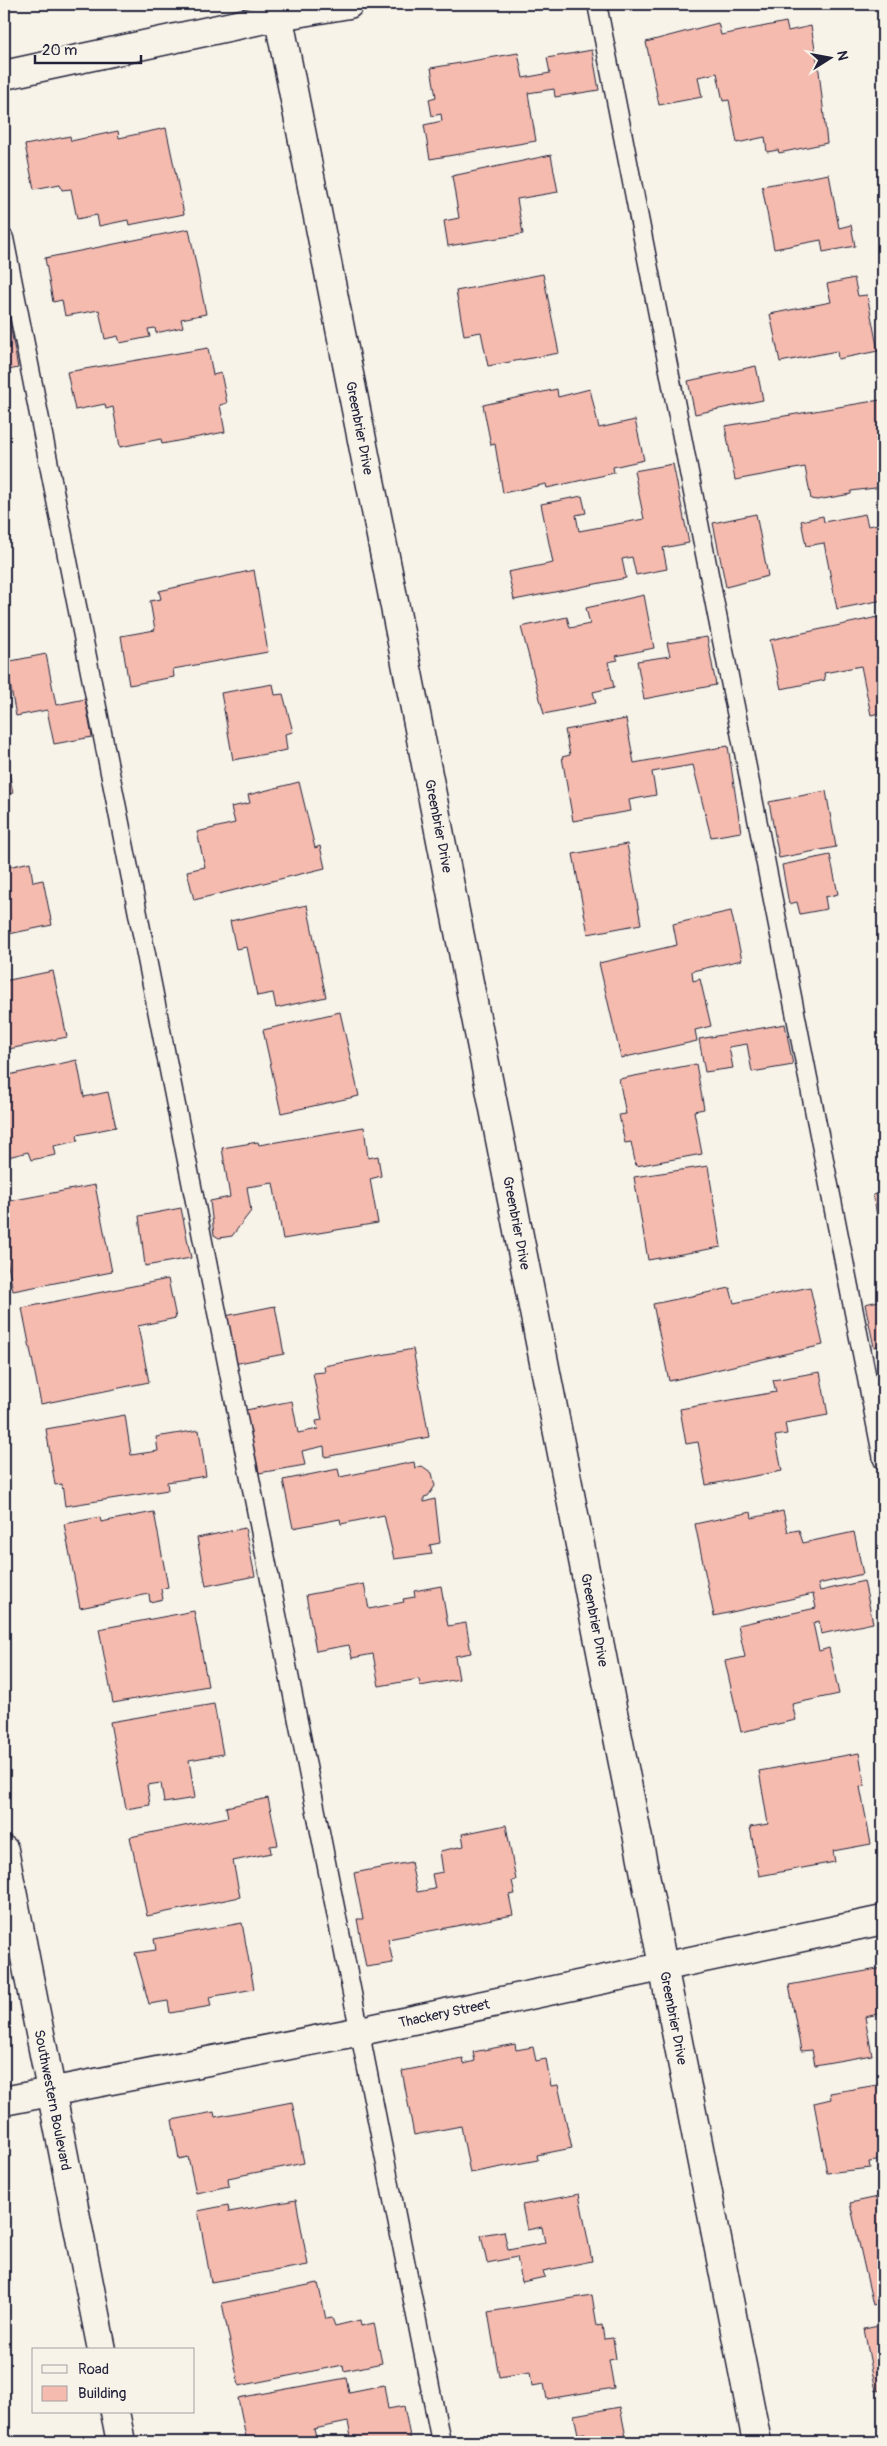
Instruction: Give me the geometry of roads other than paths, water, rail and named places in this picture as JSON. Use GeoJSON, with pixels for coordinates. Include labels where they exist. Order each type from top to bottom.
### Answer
{"type":"FeatureCollection","features":[{"type":"Feature","properties":{"kind":"street"},"geometry":{"type":"LineString","coordinates":[[4,76],[278,10],[349,4]]}},
{"type":"Feature","properties":{"kind":"street","name":"Greenbrier Drive"},"geometry":{"type":"LineString","coordinates":[[278,10],[757,2442]]}},
{"type":"Feature","properties":{"kind":"street","name":"Southwestern Boulevard"},"geometry":{"type":"LineString","coordinates":[[4,1850],[102,2348]]}},
{"type":"Feature","properties":{"kind":"street","name":"Thackery Street"},"geometry":{"type":"LineString","coordinates":[[4,2101],[360,2031],[663,1965],[883,1920]]}},
{"type":"Feature","properties":{"kind":"street"},"geometry":{"type":"LineString","coordinates":[[115,2414],[121,2442]]}},
{"type":"Feature","properties":{"kind":"lane"},"geometry":{"type":"LineString","coordinates":[[596,4],[883,1460]]}},
{"type":"Feature","properties":{"kind":"lane"},"geometry":{"type":"LineString","coordinates":[[4,238],[441,2442]]}}]}
